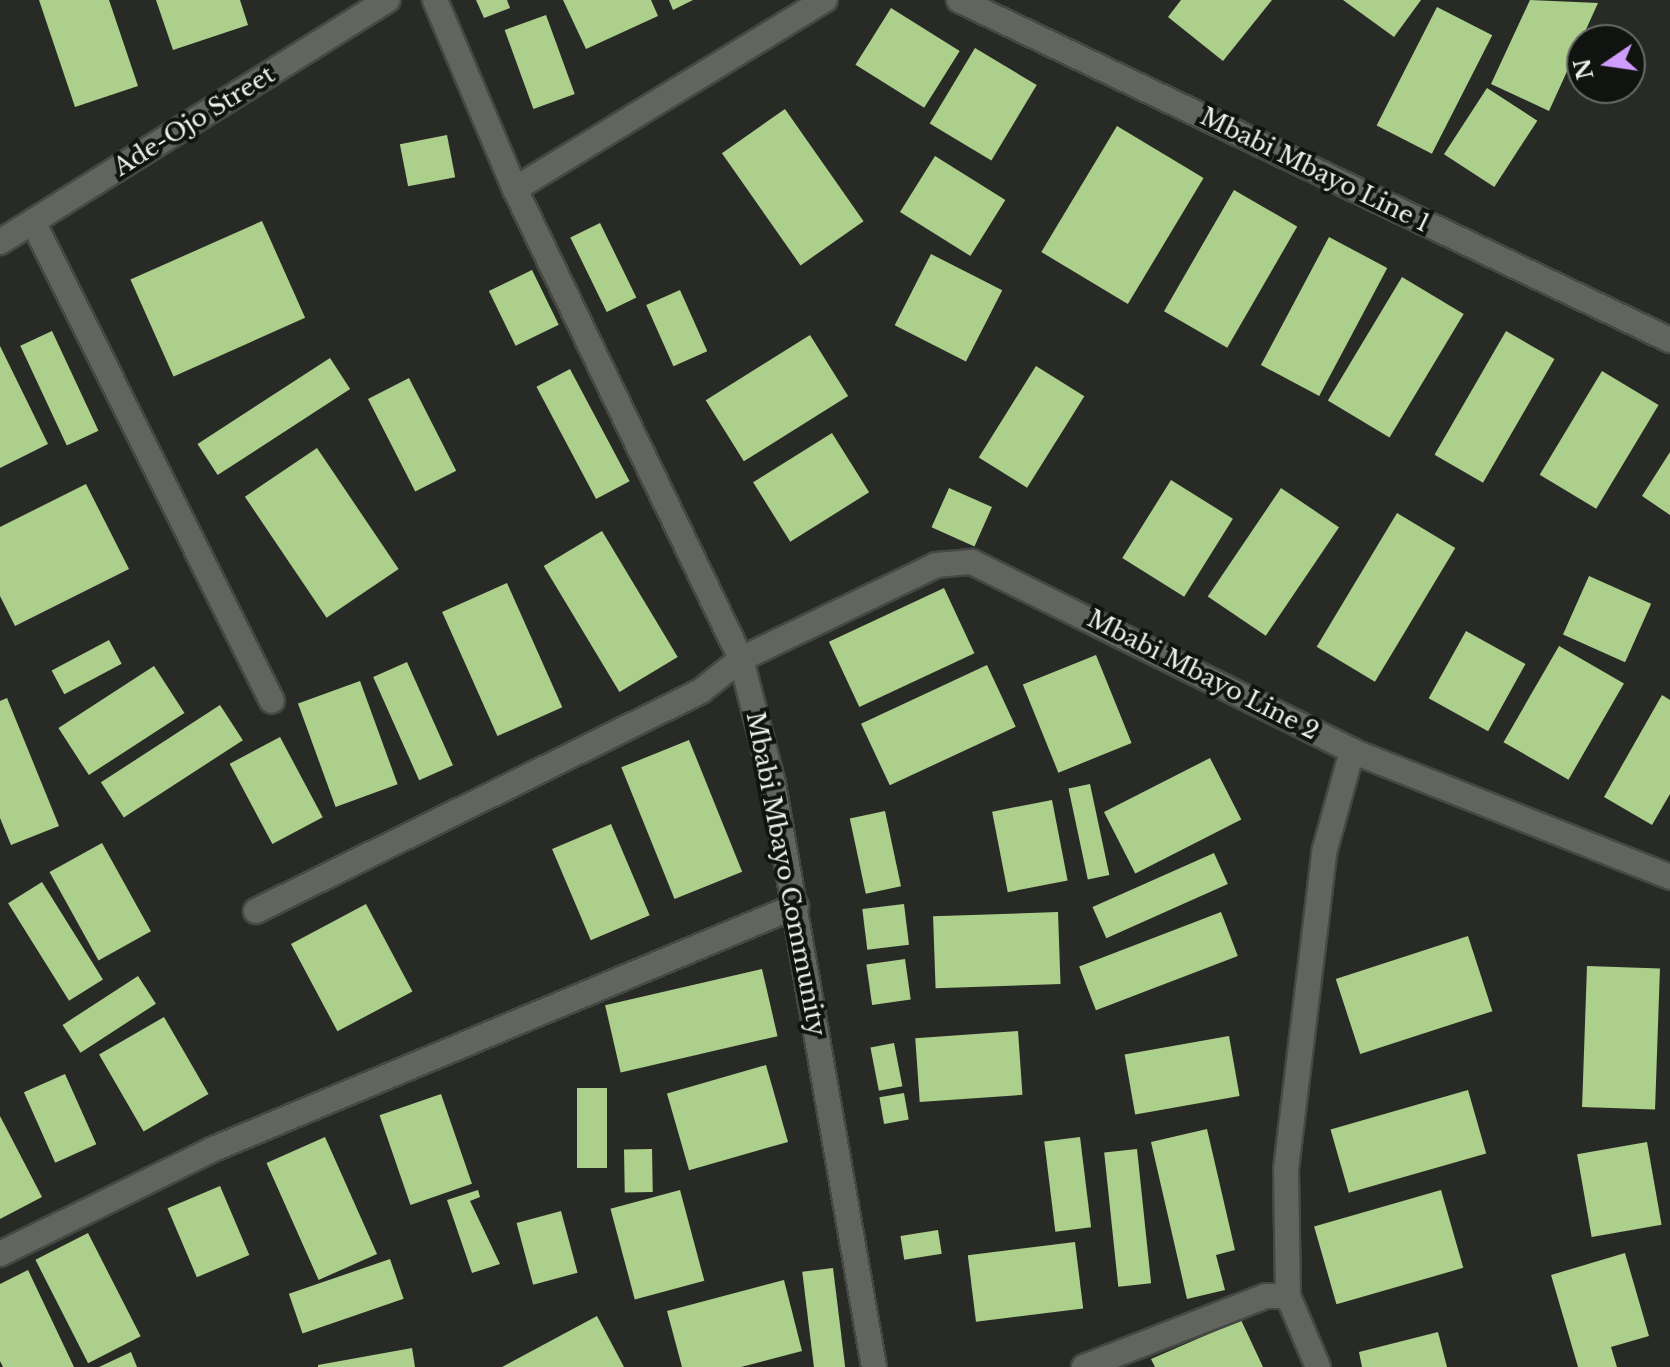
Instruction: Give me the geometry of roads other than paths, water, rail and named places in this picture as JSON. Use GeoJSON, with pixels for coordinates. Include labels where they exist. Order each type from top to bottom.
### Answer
{"type":"FeatureCollection","features":[{"type":"Feature","properties":{"kind":"street","name":"Ade-Ojo Street"},"geometry":{"type":"LineString","coordinates":[[0,242],[388,0]]}},
{"type":"Feature","properties":{"kind":"street","name":"Mbabi Mbayo Community"},"geometry":{"type":"LineString","coordinates":[[435,0],[515,189],[741,659],[796,906],[874,1367]]}},
{"type":"Feature","properties":{"kind":"street"},"geometry":{"type":"LineString","coordinates":[[515,189],[825,0]]}},
{"type":"Feature","properties":{"kind":"street","name":"Mbabi Mbayo Line 1"},"geometry":{"type":"LineString","coordinates":[[959,0],[1670,340]]}},
{"type":"Feature","properties":{"kind":"street"},"geometry":{"type":"LineString","coordinates":[[33,222],[272,701]]}},
{"type":"Feature","properties":{"kind":"street","name":"Mbabi Mbayo Line 2"},"geometry":{"type":"LineString","coordinates":[[256,911],[701,691],[741,659],[936,565],[972,562],[1352,751],[1670,877]]}},
{"type":"Feature","properties":{"kind":"street"},"geometry":{"type":"LineString","coordinates":[[1318,1367],[1288,1296],[1286,1169],[1325,849],[1352,751]]}},
{"type":"Feature","properties":{"kind":"street"},"geometry":{"type":"LineString","coordinates":[[0,1254],[211,1150],[796,906]]}},
{"type":"Feature","properties":{"kind":"street"},"geometry":{"type":"LineString","coordinates":[[1084,1367],[1266,1296],[1288,1296]]}}]}
